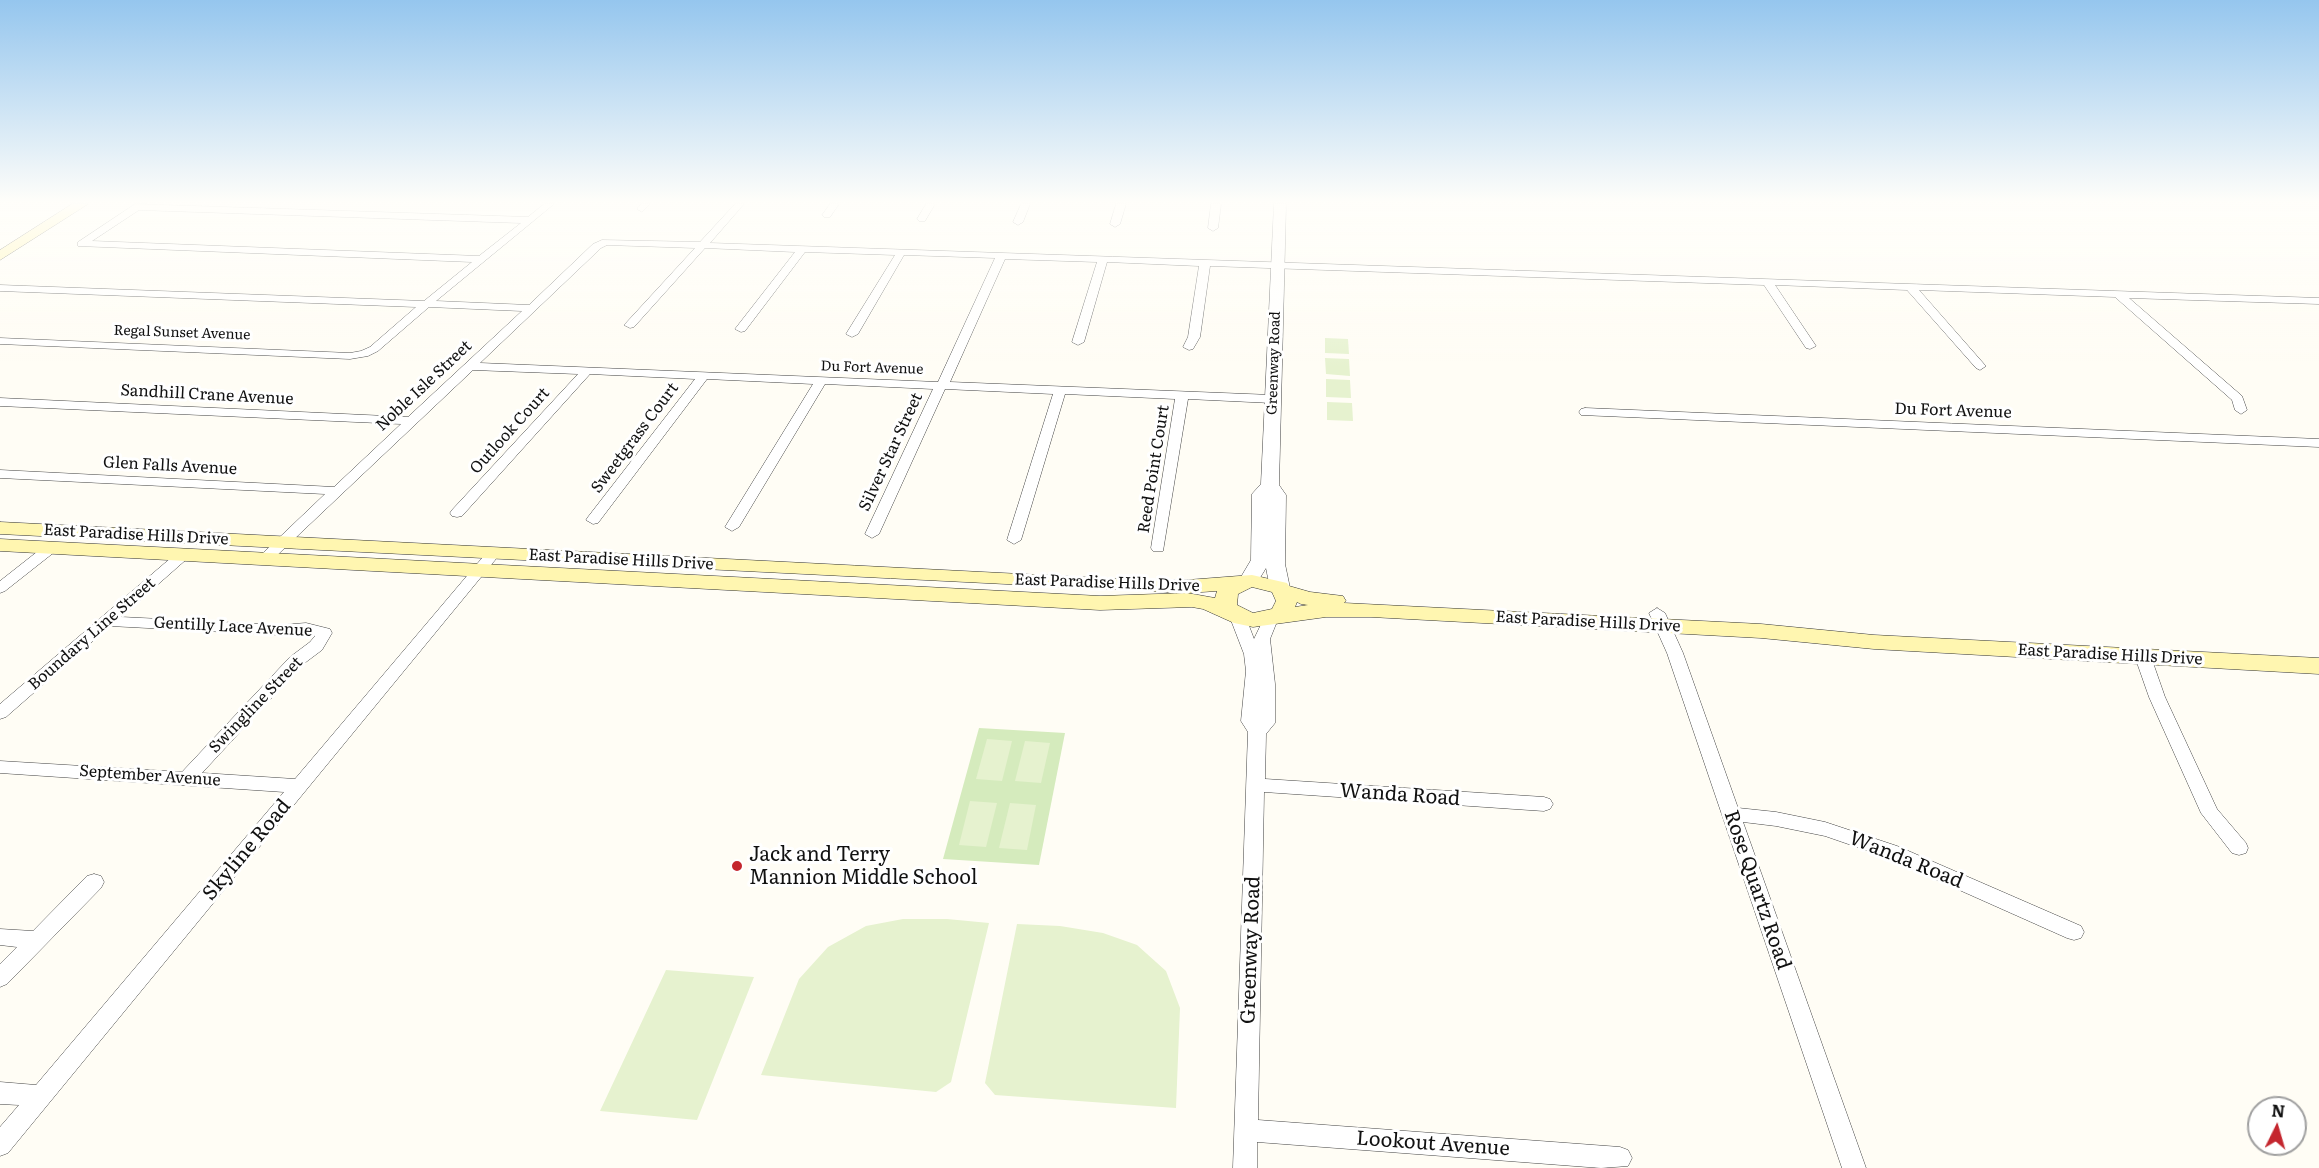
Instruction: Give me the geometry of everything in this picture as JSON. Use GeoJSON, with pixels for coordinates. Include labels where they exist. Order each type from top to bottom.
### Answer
{"type":"FeatureCollection","features":[{"type":"Feature","properties":{"kind":"main road","name":"East Paradise Hills Drive"},"geometry":{"type":"LineString","coordinates":[[0,528],[283,542],[487,562],[1100,603],[1192,600],[1208,603],[1235,615]]}},
{"type":"Feature","properties":{"kind":"main road","name":"East Paradise Hills Drive"},"geometry":{"type":"LineString","coordinates":[[0,544],[184,554],[487,562],[1174,588],[1245,582]]}},
{"type":"Feature","properties":{"kind":"main road"},"geometry":{"type":"LineString","coordinates":[[1245,582],[1262,582],[1281,589],[1287,601],[1285,608],[1273,618],[1253,620],[1235,615],[1225,602],[1228,591],[1245,582]]}},
{"type":"Feature","properties":{"kind":"main road","name":"East Paradise Hills Drive"},"geometry":{"type":"LineString","coordinates":[[1281,589],[1309,599],[1328,601],[1386,599],[1660,619],[1900,644],[2319,666]]}},
{"type":"Feature","properties":{"kind":"main road","name":"East Paradise Hills Drive"},"geometry":{"type":"LineString","coordinates":[[1273,618],[1350,609],[1660,619]]}},
{"type":"Feature","properties":{"kind":"street"},"geometry":{"type":"LineString","coordinates":[[469,259],[482,259]]}},
{"type":"Feature","properties":{"kind":"street"},"geometry":{"type":"LineString","coordinates":[[426,304],[482,259]]}},
{"type":"Feature","properties":{"kind":"street","name":"Noble Isle Street"},"geometry":{"type":"LineString","coordinates":[[267,557],[584,259]]}},
{"type":"Feature","properties":{"kind":"street"},"geometry":{"type":"LineString","coordinates":[[630,325],[691,259]]}},
{"type":"Feature","properties":{"kind":"street"},"geometry":{"type":"LineString","coordinates":[[741,329],[795,259]]}},
{"type":"Feature","properties":{"kind":"street"},"geometry":{"type":"LineString","coordinates":[[852,334],[897,259]]}},
{"type":"Feature","properties":{"kind":"street","name":"Silver Star Street"},"geometry":{"type":"LineString","coordinates":[[872,534],[941,386],[947,378],[1000,259]]}},
{"type":"Feature","properties":{"kind":"street"},"geometry":{"type":"LineString","coordinates":[[1078,342],[1103,259]]}},
{"type":"Feature","properties":{"kind":"street"},"geometry":{"type":"LineString","coordinates":[[1116,259],[2319,301]]}},
{"type":"Feature","properties":{"kind":"street","name":"Greenway Road"},"geometry":{"type":"LineString","coordinates":[[1278,259],[1270,485],[1277,495],[1275,564],[1281,589]]}},
{"type":"Feature","properties":{"kind":"street"},"geometry":{"type":"LineString","coordinates":[[1189,347],[1194,337],[1205,262]]}},
{"type":"Feature","properties":{"kind":"street"},"geometry":{"type":"LineString","coordinates":[[1767,281],[1810,346]]}},
{"type":"Feature","properties":{"kind":"street"},"geometry":{"type":"LineString","coordinates":[[1910,287],[1980,366]]}},
{"type":"Feature","properties":{"kind":"street"},"geometry":{"type":"LineString","coordinates":[[0,288],[533,308]]}},
{"type":"Feature","properties":{"kind":"street"},"geometry":{"type":"LineString","coordinates":[[0,300],[17,288]]}},
{"type":"Feature","properties":{"kind":"street"},"geometry":{"type":"LineString","coordinates":[[2118,294],[2238,399],[2241,410]]}},
{"type":"Feature","properties":{"kind":"street","name":"Regal Sunset Avenue"},"geometry":{"type":"LineString","coordinates":[[0,341],[350,356],[364,354],[374,349],[426,304]]}},
{"type":"Feature","properties":{"kind":"street","name":"Du Fort Avenue"},"geometry":{"type":"LineString","coordinates":[[471,366],[1272,399]]}},
{"type":"Feature","properties":{"kind":"street","name":"Outlook Court"},"geometry":{"type":"LineString","coordinates":[[457,513],[588,371]]}},
{"type":"Feature","properties":{"kind":"street","name":"Sweetgrass Court"},"geometry":{"type":"LineString","coordinates":[[593,520],[703,376]]}},
{"type":"Feature","properties":{"kind":"street"},"geometry":{"type":"LineString","coordinates":[[732,527],[821,381]]}},
{"type":"Feature","properties":{"kind":"street"},"geometry":{"type":"LineString","coordinates":[[1014,540],[1060,391]]}},
{"type":"Feature","properties":{"kind":"street","name":"Reed Point Court"},"geometry":{"type":"LineString","coordinates":[[1158,548],[1182,396]]}},
{"type":"Feature","properties":{"kind":"street","name":"Sandhill Crane Avenue"},"geometry":{"type":"LineString","coordinates":[[0,402],[413,421]]}},
{"type":"Feature","properties":{"kind":"street","name":"Du Fort Avenue"},"geometry":{"type":"LineString","coordinates":[[1585,412],[2319,443]]}},
{"type":"Feature","properties":{"kind":"street","name":"Glen Falls Avenue"},"geometry":{"type":"LineString","coordinates":[[0,474],[338,491]]}},
{"type":"Feature","properties":{"kind":"street","name":"Greenway Road"},"geometry":{"type":"LineString","coordinates":[[1245,582],[1261,560],[1261,494],[1270,485]]}},
{"type":"Feature","properties":{"kind":"street"},"geometry":{"type":"LineString","coordinates":[[0,588],[52,547]]}},
{"type":"Feature","properties":{"kind":"street","name":"Boundary Line Street"},"geometry":{"type":"LineString","coordinates":[[0,713],[184,554]]}},
{"type":"Feature","properties":{"kind":"street","name":"Skyline Road"},"geometry":{"type":"LineString","coordinates":[[0,1144],[487,562]]}},
{"type":"Feature","properties":{"kind":"street","name":"Greenway Road"},"geometry":{"type":"LineString","coordinates":[[1235,615],[1252,654],[1254,671],[1250,721],[1257,732],[1245,1168]]}},
{"type":"Feature","properties":{"kind":"street","name":"Greenway Road"},"geometry":{"type":"LineString","coordinates":[[1257,732],[1266,723],[1267,684],[1262,639],[1273,618]]}},
{"type":"Feature","properties":{"kind":"street","name":"Rose Quartz Road"},"geometry":{"type":"LineString","coordinates":[[1660,619],[1675,653],[1854,1168]]}},
{"type":"Feature","properties":{"kind":"street","name":"Gentilly Lace Avenue"},"geometry":{"type":"LineString","coordinates":[[107,621],[281,630],[306,628],[324,633]]}},
{"type":"Feature","properties":{"kind":"street","name":"Swingline Street"},"geometry":{"type":"LineString","coordinates":[[187,778],[296,661],[316,646],[324,633]]}},
{"type":"Feature","properties":{"kind":"street"},"geometry":{"type":"LineString","coordinates":[[2143,657],[2157,697],[2210,813],[2239,848]]}},
{"type":"Feature","properties":{"kind":"street","name":"September Avenue"},"geometry":{"type":"LineString","coordinates":[[0,767],[301,786]]}},
{"type":"Feature","properties":{"kind":"street","name":"Wanda Road"},"geometry":{"type":"LineString","coordinates":[[1255,785],[1544,804]]}},
{"type":"Feature","properties":{"kind":"street","name":"Wanda Road"},"geometry":{"type":"LineString","coordinates":[[1731,814],[1776,819],[1825,829],[1856,839],[1909,859],[2074,932]]}},
{"type":"Feature","properties":{"kind":"street"},"geometry":{"type":"LineString","coordinates":[[0,978],[94,882]]}},
{"type":"Feature","properties":{"kind":"street"},"geometry":{"type":"LineString","coordinates":[[0,937],[36,940]]}},
{"type":"Feature","properties":{"kind":"street"},"geometry":{"type":"LineString","coordinates":[[0,1093],[40,1096]]}},
{"type":"Feature","properties":{"kind":"street","name":"Lookout Avenue"},"geometry":{"type":"LineString","coordinates":[[1246,1130],[1620,1158]]}},
{"type":"Feature","properties":{"kind":"green space"},"geometry":{"type":"Polygon","coordinates":[[[1325,338],[1348,339],[1349,354],[1325,353],[1325,338]]]}},
{"type":"Feature","properties":{"kind":"green space"},"geometry":{"type":"Polygon","coordinates":[[[1325,358],[1349,359],[1350,376],[1326,374],[1325,358]]]}},
{"type":"Feature","properties":{"kind":"green space"},"geometry":{"type":"Polygon","coordinates":[[[1326,379],[1350,380],[1351,398],[1326,397],[1326,379]]]}},
{"type":"Feature","properties":{"kind":"green space"},"geometry":{"type":"Polygon","coordinates":[[[1327,402],[1352,403],[1353,421],[1327,420],[1327,402]]]}},
{"type":"Feature","properties":{"kind":"green space"},"geometry":{"type":"Polygon","coordinates":[[[979,728],[1065,733],[1039,865],[943,859],[979,728]]]}},
{"type":"Feature","properties":{"kind":"green space"},"geometry":{"type":"Polygon","coordinates":[[[987,739],[1012,741],[1002,781],[976,779],[987,739]]]}},
{"type":"Feature","properties":{"kind":"green space"},"geometry":{"type":"Polygon","coordinates":[[[1025,741],[1050,743],[1041,783],[1015,781],[1025,741]]]}},
{"type":"Feature","properties":{"kind":"green space"},"geometry":{"type":"Polygon","coordinates":[[[970,801],[997,803],[986,847],[959,845],[970,801]]]}},
{"type":"Feature","properties":{"kind":"green space"},"geometry":{"type":"Polygon","coordinates":[[[1010,803],[1036,805],[1027,850],[999,848],[1010,803]]]}},
{"type":"Feature","properties":{"kind":"green space"},"geometry":{"type":"Polygon","coordinates":[[[903,919],[947,919],[989,923],[951,1082],[936,1092],[761,1075],[799,979],[828,947],[866,926],[903,919]]]}},
{"type":"Feature","properties":{"kind":"green space"},"geometry":{"type":"Polygon","coordinates":[[[1017,924],[1060,926],[1103,933],[1137,945],[1166,971],[1180,1008],[1176,1108],[995,1095],[985,1083],[1017,924]]]}},
{"type":"Feature","properties":{"kind":"green space"},"geometry":{"type":"Polygon","coordinates":[[[666,970],[754,977],[697,1120],[600,1111],[666,970]]]}},
{"type":"Feature","properties":{"kind":"place","name":"Jack and Terry Mannion Middle School"},"geometry":{"type":"Point","coordinates":[737,866]}}]}
